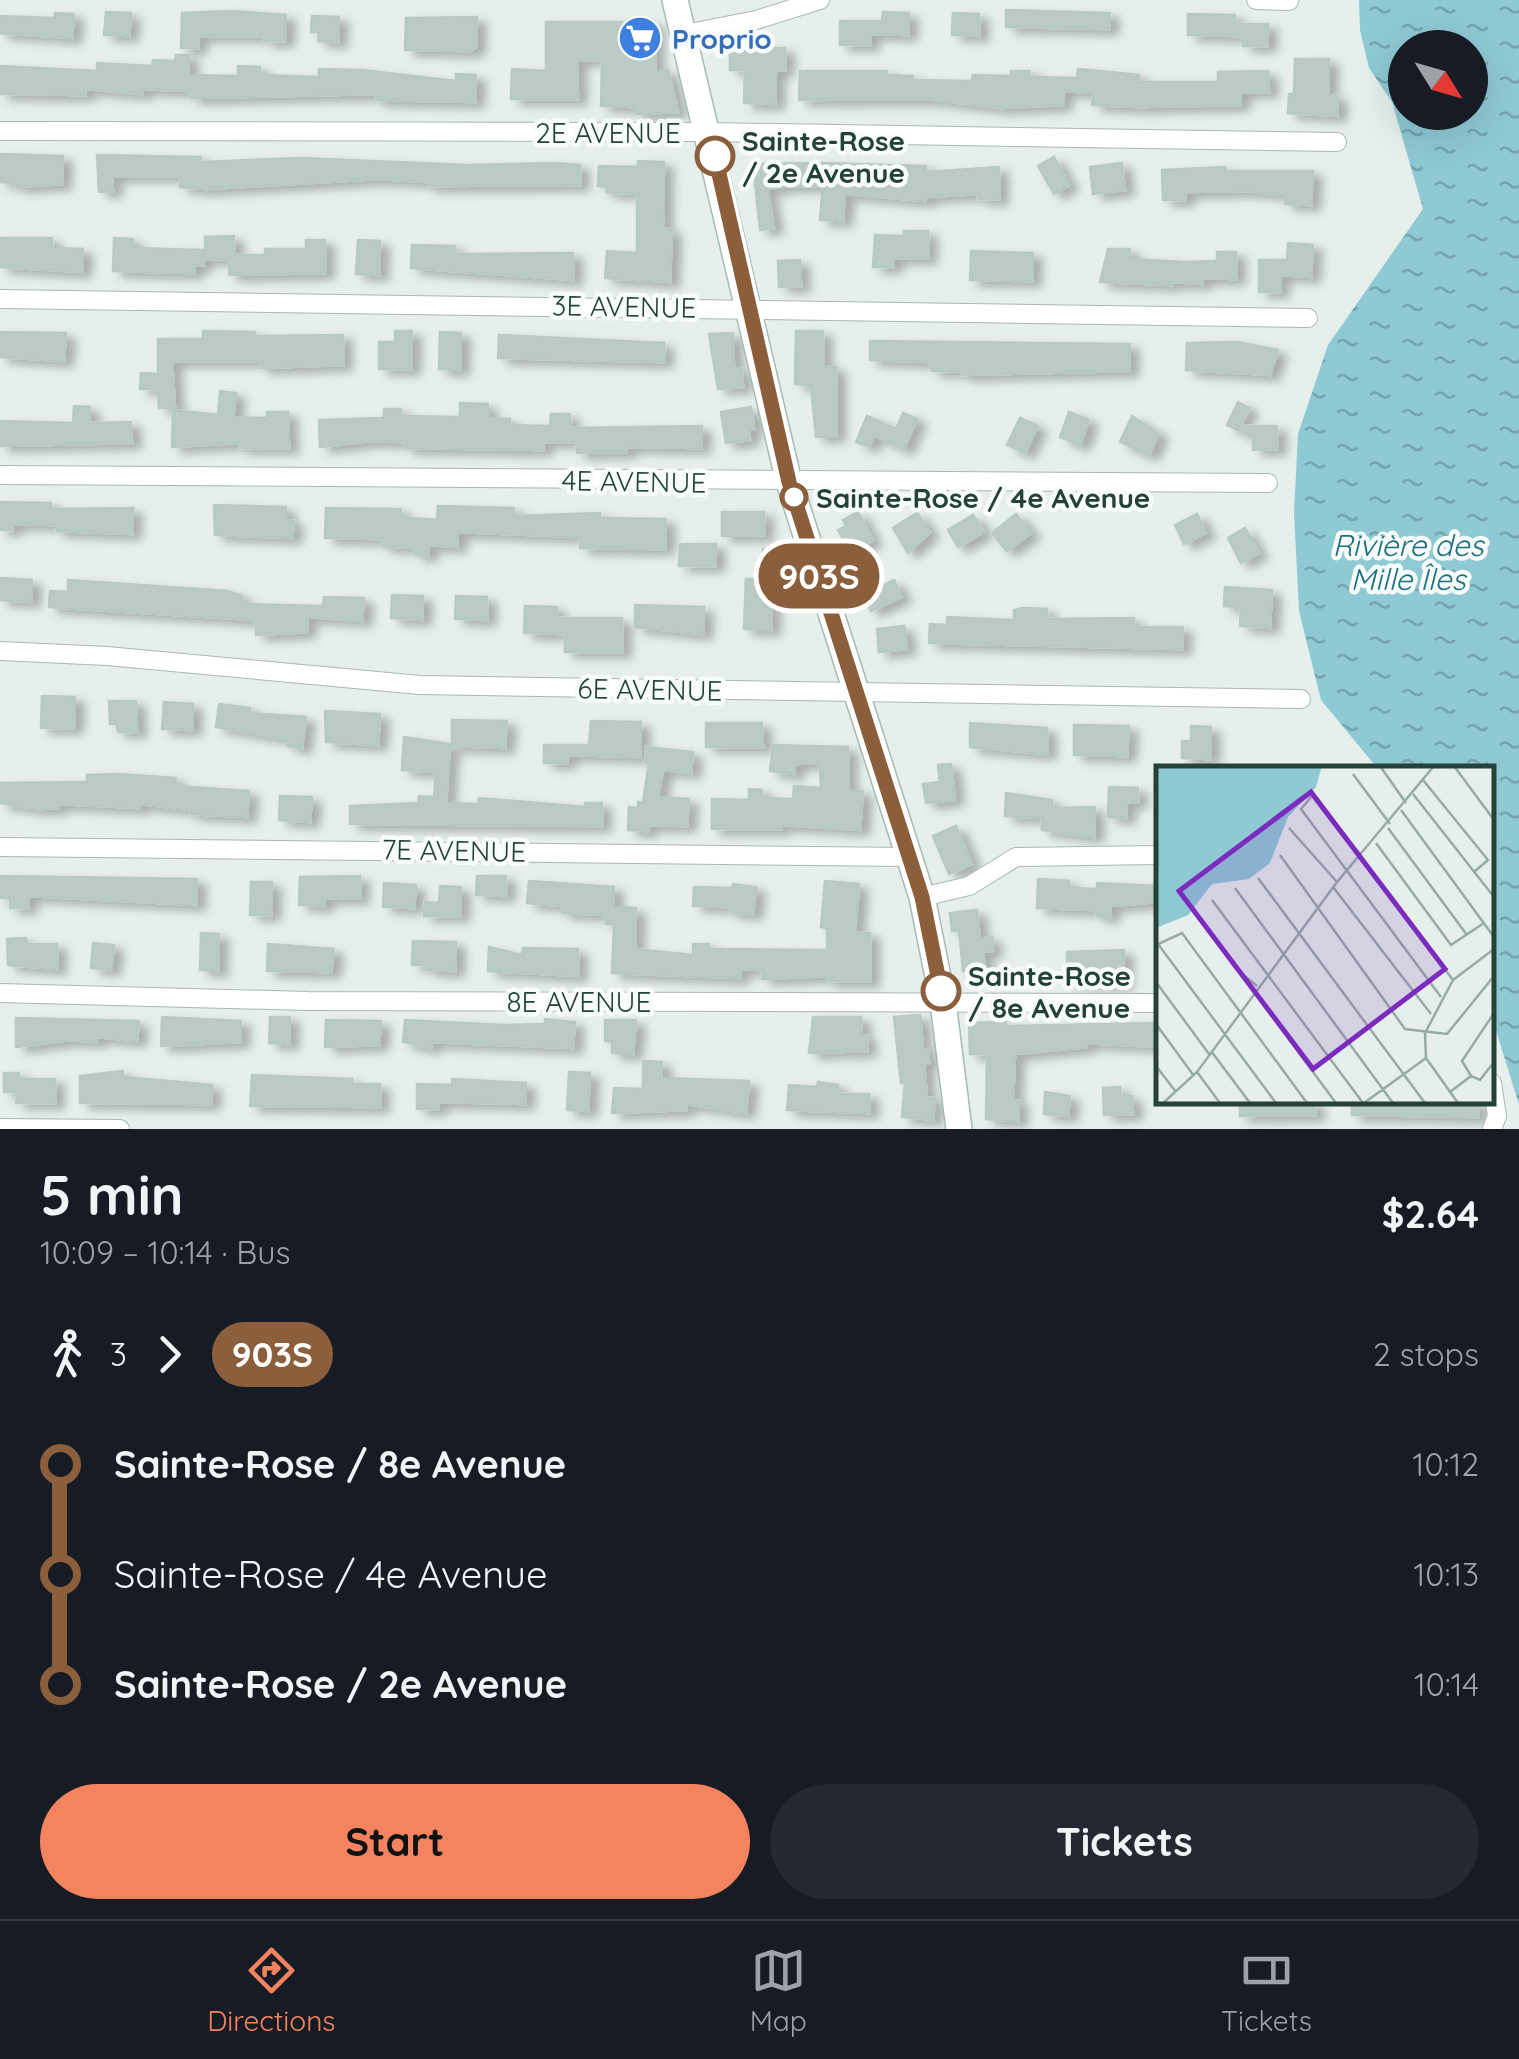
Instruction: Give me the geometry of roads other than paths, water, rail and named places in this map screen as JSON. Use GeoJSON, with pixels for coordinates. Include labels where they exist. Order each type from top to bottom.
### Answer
{"type":"FeatureCollection","features":[{"type":"Feature","properties":{"kind":"street"},"geometry":{"type":"LineString","coordinates":[[675,0],[789,482],[922,897],[943,1002],[959,1129]]}},
{"type":"Feature","properties":{"kind":"street"},"geometry":{"type":"LineString","coordinates":[[685,34],[756,20],[820,0]]}},
{"type":"Feature","properties":{"kind":"street"},"geometry":{"type":"LineString","coordinates":[[1256,0],[1289,1]]}},
{"type":"Feature","properties":{"kind":"street","name":"2E AVENUE"},"geometry":{"type":"LineString","coordinates":[[0,131],[709,132],[1337,142]]}},
{"type":"Feature","properties":{"kind":"street","name":"3E AVENUE"},"geometry":{"type":"LineString","coordinates":[[0,299],[1308,318]]}},
{"type":"Feature","properties":{"kind":"street","name":"4E AVENUE"},"geometry":{"type":"LineString","coordinates":[[0,476],[1268,482]]}},
{"type":"Feature","properties":{"kind":"street","name":"6E AVENUE"},"geometry":{"type":"LineString","coordinates":[[0,651],[107,656],[420,685],[1300,699]]}},
{"type":"Feature","properties":{"kind":"street","name":"7E AVENUE"},"geometry":{"type":"LineString","coordinates":[[0,847],[141,845],[909,857]]}},
{"type":"Feature","properties":{"kind":"street"},"geometry":{"type":"LineString","coordinates":[[922,897],[969,886],[1016,857],[1156,855]]}},
{"type":"Feature","properties":{"kind":"street","name":"8E AVENUE"},"geometry":{"type":"LineString","coordinates":[[0,994],[308,1002],[1156,1003]]}},
{"type":"Feature","properties":{"kind":"street"},"geometry":{"type":"LineString","coordinates":[[1492,1129],[1496,1116],[1494,1100]]}},
{"type":"Feature","properties":{"kind":"street"},"geometry":{"type":"LineString","coordinates":[[0,1128],[120,1129]]}},
{"type":"Feature","properties":{"kind":"water","name":"Rivière des Mille Îles"},"geometry":{"type":"Polygon","coordinates":[[[1359,0],[1519,0],[1519,1105],[1494,1024],[1494,766],[1376,766],[1321,700],[1299,611],[1294,513],[1298,434],[1328,345],[1423,209],[1400,130],[1488,130],[1488,30],[1388,30],[1388,96],[1369,68],[1360,30],[1359,0]]]}},
{"type":"Feature","properties":{"kind":"place","name":"Proprio"},"geometry":{"type":"Point","coordinates":[640,38]}},
{"type":"Feature","properties":{"kind":"place","name":"Sainte-Rose / 2e Avenue"},"geometry":{"type":"Point","coordinates":[715,156]}},
{"type":"Feature","properties":{"kind":"place","name":"Sainte-Rose / 4e Avenue"},"geometry":{"type":"Point","coordinates":[794,497]}},
{"type":"Feature","properties":{"kind":"place","name":"Sainte-Rose / 8e Avenue"},"geometry":{"type":"Point","coordinates":[941,991]}}]}
